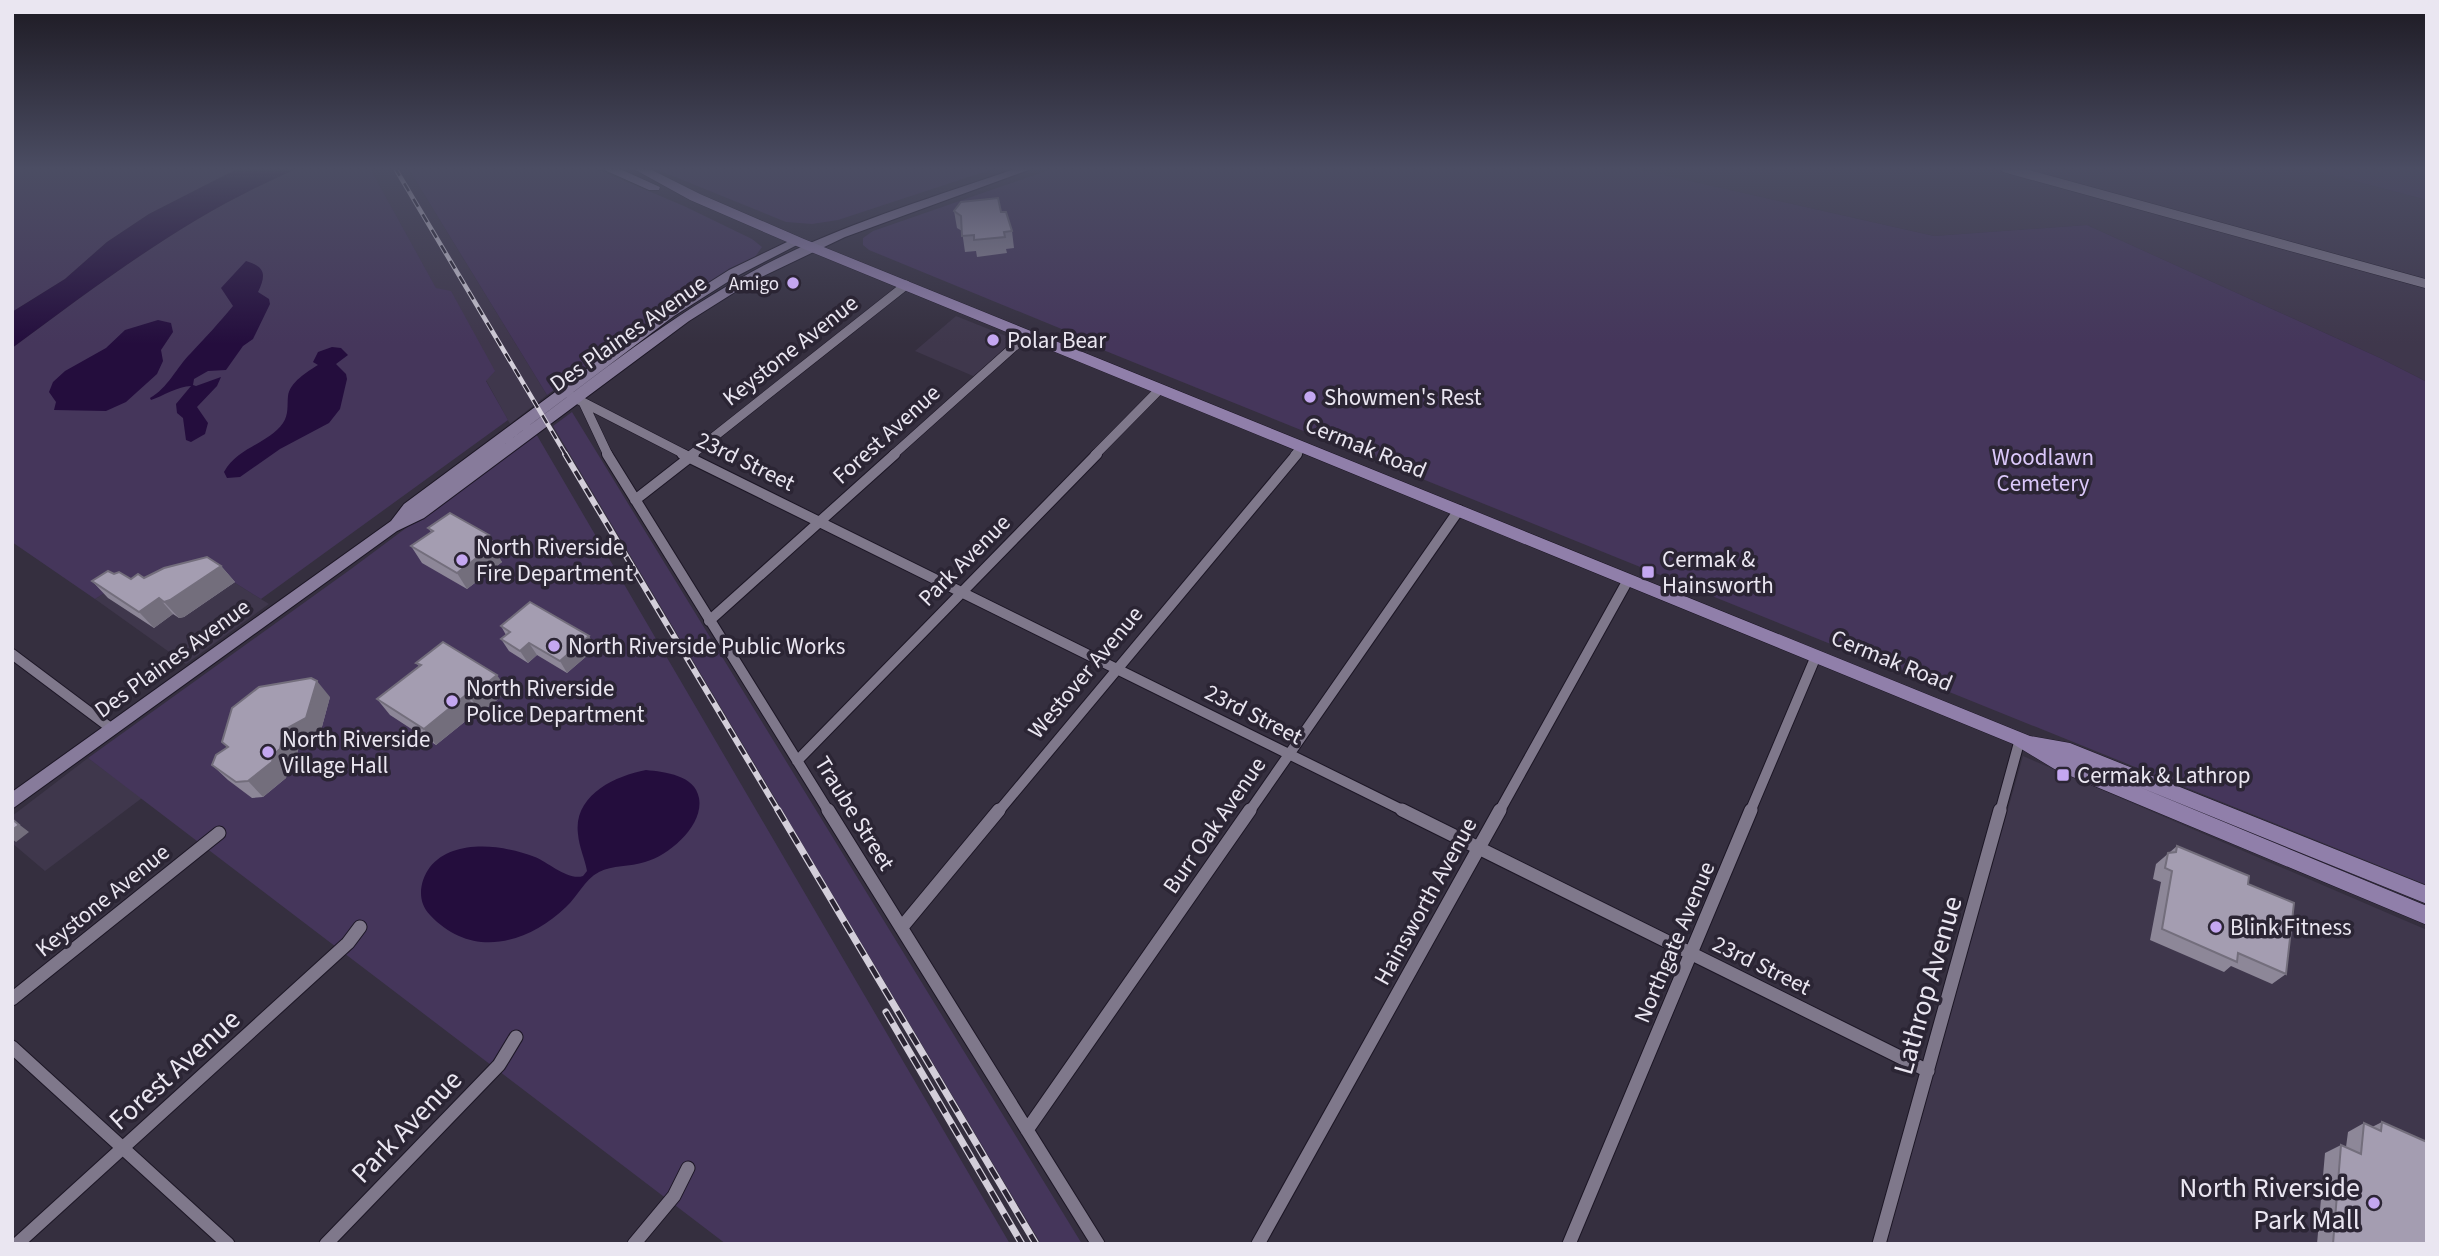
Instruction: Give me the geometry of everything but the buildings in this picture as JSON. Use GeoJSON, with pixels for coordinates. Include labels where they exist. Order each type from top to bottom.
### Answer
{"type":"FeatureCollection","features":[{"type":"Feature","properties":{"kind":"main road","name":"Cermak Road"},"geometry":{"type":"LineString","coordinates":[[765,227],[2020,739],[2075,769],[2427,916]]}},
{"type":"Feature","properties":{"kind":"main road","name":"Des Plaines Avenue"},"geometry":{"type":"LineString","coordinates":[[806,244],[840,227]]}},
{"type":"Feature","properties":{"kind":"main road","name":"Des Plaines Avenue"},"geometry":{"type":"LineString","coordinates":[[12,802],[392,527],[419,514],[573,397],[690,299],[743,268],[860,227]]}},
{"type":"Feature","properties":{"kind":"main road","name":"Cermak Road"},"geometry":{"type":"LineString","coordinates":[[2020,739],[2063,748],[2427,895]]}},
{"type":"Feature","properties":{"kind":"street"},"geometry":{"type":"LineString","coordinates":[[2218,227],[2427,284]]}},
{"type":"Feature","properties":{"kind":"street","name":"Keystone Avenue"},"geometry":{"type":"LineString","coordinates":[[635,500],[906,285]]}},
{"type":"Feature","properties":{"kind":"street","name":"Forest Avenue"},"geometry":{"type":"LineString","coordinates":[[709,621],[1027,335]]}},
{"type":"Feature","properties":{"kind":"street","name":"Park Avenue"},"geometry":{"type":"LineString","coordinates":[[797,761],[1160,389]]}},
{"type":"Feature","properties":{"kind":"street","name":"23rd Street"},"geometry":{"type":"LineString","coordinates":[[573,397],[1478,850],[1928,1071]]}},
{"type":"Feature","properties":{"kind":"street","name":"Traube Street"},"geometry":{"type":"LineString","coordinates":[[573,397],[709,621],[1098,1244]]}},
{"type":"Feature","properties":{"kind":"street","name":"Westover Avenue"},"geometry":{"type":"LineString","coordinates":[[902,927],[1302,447]]}},
{"type":"Feature","properties":{"kind":"street","name":"Burr Oak Avenue"},"geometry":{"type":"LineString","coordinates":[[1027,1130],[1459,510]]}},
{"type":"Feature","properties":{"kind":"street","name":"Hainsworth Avenue"},"geometry":{"type":"LineString","coordinates":[[1258,1244],[1629,579]]}},
{"type":"Feature","properties":{"kind":"street"},"geometry":{"type":"LineString","coordinates":[[12,654],[112,729]]}},
{"type":"Feature","properties":{"kind":"street","name":"Northgate Avenue"},"geometry":{"type":"LineString","coordinates":[[1569,1244],[1816,656]]}},
{"type":"Feature","properties":{"kind":"street","name":"Lathrop Avenue"},"geometry":{"type":"LineString","coordinates":[[1879,1244],[2020,739]]}},
{"type":"Feature","properties":{"kind":"street","name":"Keystone Avenue"},"geometry":{"type":"LineString","coordinates":[[12,999],[219,833]]}},
{"type":"Feature","properties":{"kind":"street","name":"Forest Avenue"},"geometry":{"type":"LineString","coordinates":[[17,1244],[348,943],[360,927]]}},
{"type":"Feature","properties":{"kind":"street","name":"Park Avenue"},"geometry":{"type":"LineString","coordinates":[[326,1244],[499,1065],[516,1037]]}},
{"type":"Feature","properties":{"kind":"street"},"geometry":{"type":"LineString","coordinates":[[12,1047],[228,1244]]}},
{"type":"Feature","properties":{"kind":"street"},"geometry":{"type":"LineString","coordinates":[[634,1244],[674,1196],[688,1168]]}},
{"type":"Feature","properties":{"kind":"shaded area"},"geometry":{"type":"Polygon","coordinates":[[[130,227],[185,227],[115,273],[12,348],[12,312],[65,279],[107,242],[130,227]]]}},
{"type":"Feature","properties":{"kind":"shaded area"},"geometry":{"type":"Polygon","coordinates":[[[402,227],[444,227],[547,395],[510,424],[402,227]]]}},
{"type":"Feature","properties":{"kind":"shaded area"},"geometry":{"type":"Polygon","coordinates":[[[1892,227],[2065,227],[1934,236],[1892,227]]]}},
{"type":"Feature","properties":{"kind":"shaded area"},"geometry":{"type":"Polygon","coordinates":[[[2091,227],[2427,227],[2427,382],[2091,227]]]}},
{"type":"Feature","properties":{"kind":"shaded area"},"geometry":{"type":"Polygon","coordinates":[[[246,261],[261,269],[263,276],[258,292],[269,299],[270,304],[253,339],[243,346],[226,370],[208,371],[194,379],[193,385],[196,386],[221,377],[217,386],[197,407],[208,423],[205,434],[191,442],[186,440],[183,418],[177,413],[176,404],[191,386],[176,389],[151,400],[150,398],[167,383],[233,306],[221,288],[246,261]]]}},
{"type":"Feature","properties":{"kind":"shaded area"},"geometry":{"type":"Polygon","coordinates":[[[956,316],[1021,342],[980,379],[915,351],[956,316]]]}},
{"type":"Feature","properties":{"kind":"shaded area"},"geometry":{"type":"Polygon","coordinates":[[[158,320],[171,323],[173,332],[161,350],[163,361],[157,374],[126,402],[106,411],[54,410],[56,402],[49,392],[53,382],[65,371],[106,348],[125,330],[158,320]]]}},
{"type":"Feature","properties":{"kind":"shaded area"},"geometry":{"type":"Polygon","coordinates":[[[332,347],[341,348],[348,355],[336,364],[346,374],[347,379],[340,409],[329,423],[280,449],[240,477],[227,478],[224,472],[237,457],[269,436],[283,423],[292,386],[318,365],[313,362],[318,352],[332,347]]]}},
{"type":"Feature","properties":{"kind":"shaded area"},"geometry":{"type":"Polygon","coordinates":[[[221,574],[269,604],[186,664],[95,599],[119,584],[221,574]]]}},
{"type":"Feature","properties":{"kind":"shaded area","name":"North Riverside Park Mall"},"geometry":{"type":"Polygon","coordinates":[[[2023,756],[2427,930],[2427,1244],[1885,1244],[2023,756]]]}},
{"type":"Feature","properties":{"kind":"shaded area"},"geometry":{"type":"Polygon","coordinates":[[[88,758],[142,798],[45,871],[12,843],[12,816],[88,758]]]}},
{"type":"Feature","properties":{"kind":"shaded area"},"geometry":{"type":"Polygon","coordinates":[[[646,770],[678,776],[692,784],[699,798],[699,808],[691,828],[665,853],[645,862],[599,872],[550,920],[516,938],[481,942],[463,938],[446,929],[426,910],[421,892],[430,867],[440,858],[466,848],[509,849],[535,857],[565,874],[583,876],[587,871],[578,834],[582,809],[598,790],[609,783],[646,770]]]}},
{"type":"Feature","properties":{"kind":"green space"},"geometry":{"type":"Polygon","coordinates":[[[12,227],[130,227],[107,242],[65,279],[12,312],[12,227]]]}},
{"type":"Feature","properties":{"kind":"green space"},"geometry":{"type":"Polygon","coordinates":[[[185,227],[402,227],[436,288],[451,291],[495,371],[486,381],[508,420],[261,599],[221,574],[119,584],[95,599],[12,542],[12,348],[185,227]]]}},
{"type":"Feature","properties":{"kind":"green space"},"geometry":{"type":"Polygon","coordinates":[[[444,227],[726,227],[762,247],[755,257],[672,305],[547,395],[444,227]]]}},
{"type":"Feature","properties":{"kind":"green space","name":"Woodlawn Cemetery"},"geometry":{"type":"Polygon","coordinates":[[[886,227],[1892,227],[1934,236],[2091,227],[2427,382],[2427,885],[1076,339],[1064,330],[869,250],[863,245],[863,238],[886,227]]]}},
{"type":"Feature","properties":{"kind":"green space"},"geometry":{"type":"Polygon","coordinates":[[[572,412],[1082,1244],[1041,1244],[553,426],[572,412]]]}},
{"type":"Feature","properties":{"kind":"green space"},"geometry":{"type":"Polygon","coordinates":[[[535,432],[1010,1244],[726,1244],[88,758],[351,569],[535,432]]]}},
{"type":"Feature","properties":{"kind":"railway"},"geometry":{"type":"LineString","coordinates":[[430,227],[566,455]]}},
{"type":"Feature","properties":{"kind":"railway"},"geometry":{"type":"LineString","coordinates":[[565,454],[779,812]]}},
{"type":"Feature","properties":{"kind":"railway"},"geometry":{"type":"LineString","coordinates":[[778,810],[1036,1244]]}},
{"type":"Feature","properties":{"kind":"railway"},"geometry":{"type":"LineString","coordinates":[[886,1012],[1022,1244]]}},
{"type":"Feature","properties":{"kind":"place","name":"Amigo"},"geometry":{"type":"Point","coordinates":[793,283]}},
{"type":"Feature","properties":{"kind":"place","name":"Polar Bear"},"geometry":{"type":"Point","coordinates":[993,340]}},
{"type":"Feature","properties":{"kind":"place","name":"Showmen's Rest"},"geometry":{"type":"Point","coordinates":[1310,397]}},
{"type":"Feature","properties":{"kind":"place","name":"North Riverside Fire Department"},"geometry":{"type":"Point","coordinates":[462,560]}},
{"type":"Feature","properties":{"kind":"place","name":"Cermak & Hainsworth"},"geometry":{"type":"Point","coordinates":[1648,572]}},
{"type":"Feature","properties":{"kind":"place","name":"North Riverside Public Works"},"geometry":{"type":"Point","coordinates":[554,646]}},
{"type":"Feature","properties":{"kind":"place","name":"North Riverside Police Department"},"geometry":{"type":"Point","coordinates":[452,701]}},
{"type":"Feature","properties":{"kind":"place","name":"North Riverside Village Hall"},"geometry":{"type":"Point","coordinates":[268,752]}},
{"type":"Feature","properties":{"kind":"place","name":"Cermak & Lathrop"},"geometry":{"type":"Point","coordinates":[2063,775]}},
{"type":"Feature","properties":{"kind":"place","name":"Blink Fitness"},"geometry":{"type":"Point","coordinates":[2216,927]}},
{"type":"Feature","properties":{"kind":"place","name":"North Riverside Park Mall"},"geometry":{"type":"Point","coordinates":[2374,1203]}}]}
